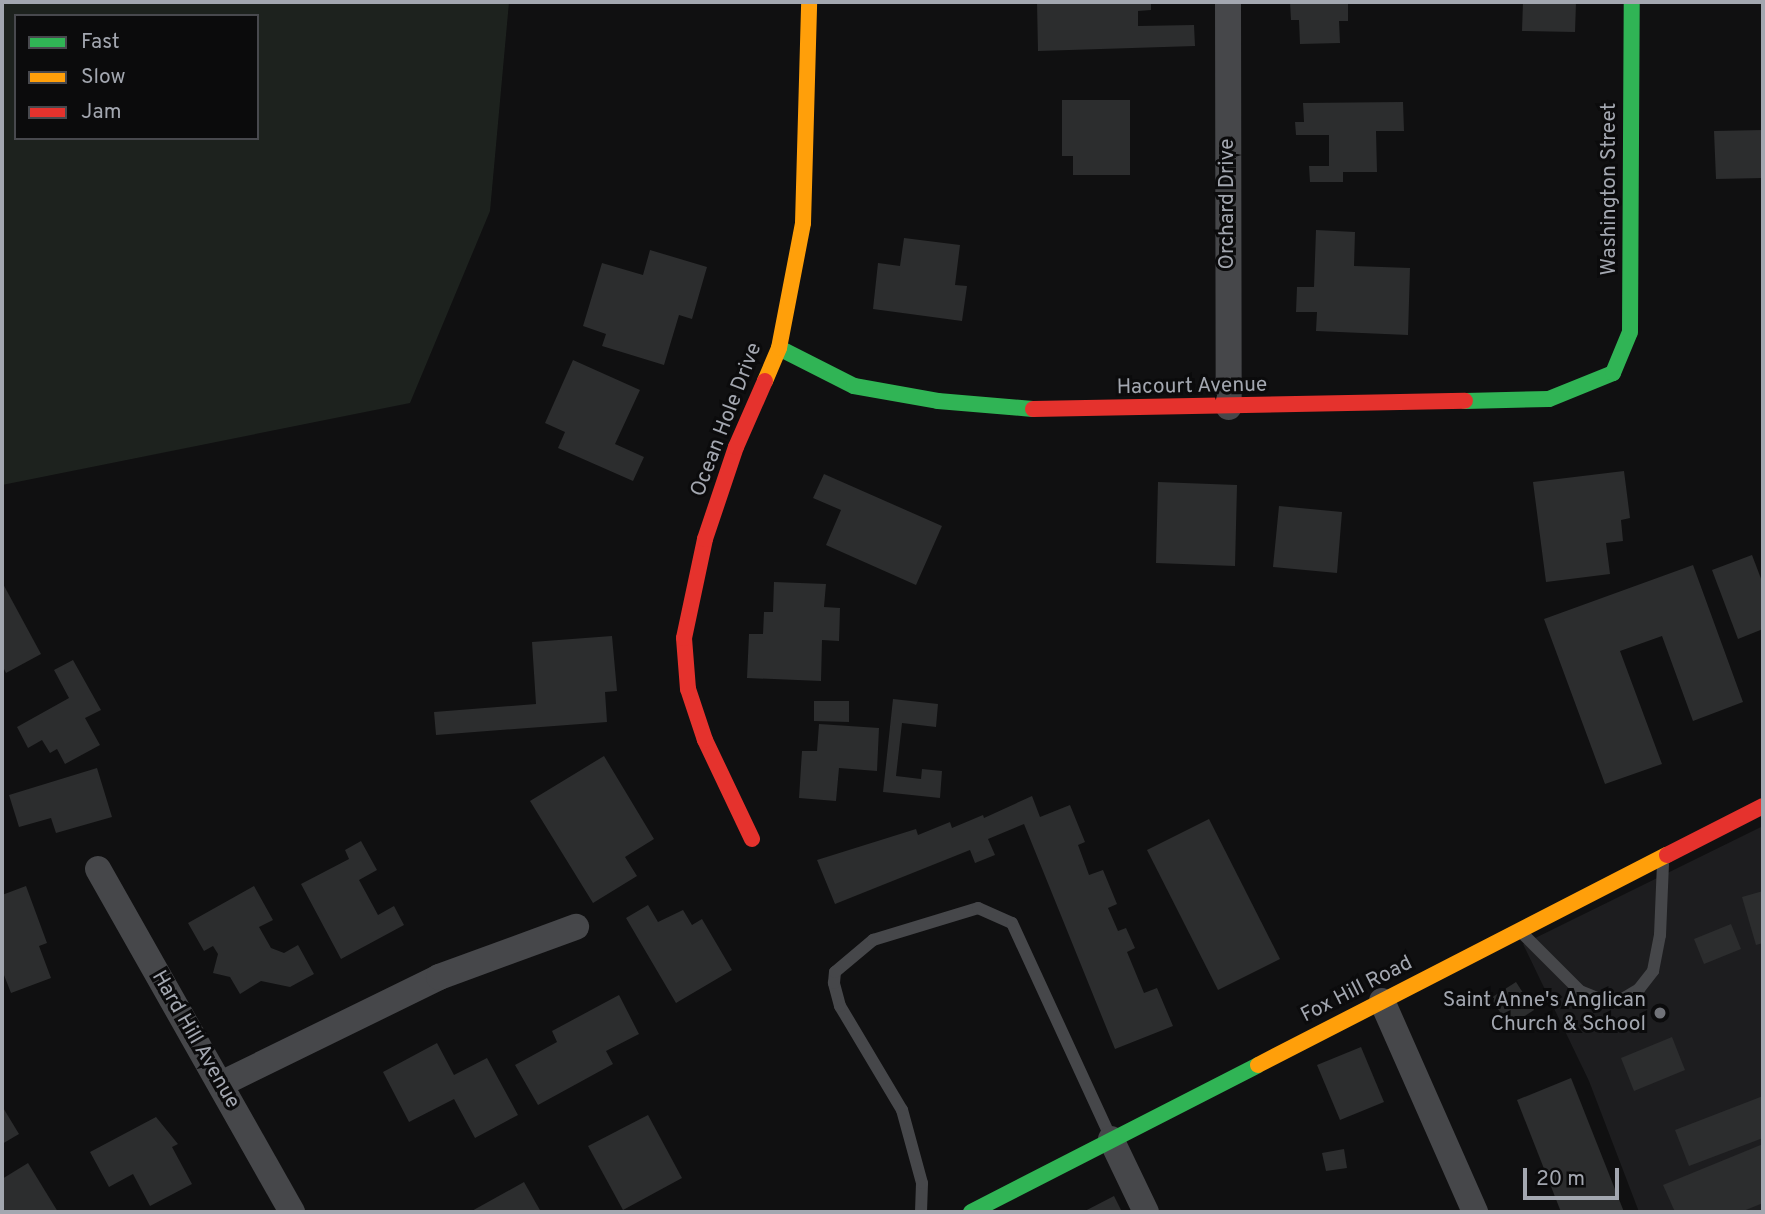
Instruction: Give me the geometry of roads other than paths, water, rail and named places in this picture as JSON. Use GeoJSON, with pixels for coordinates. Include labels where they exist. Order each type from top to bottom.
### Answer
{"type":"FeatureCollection","features":[{"type":"Feature","properties":{"kind":"street","name":"Ocean Hole Drive"},"geometry":{"type":"LineString","coordinates":[[752,839],[705,740],[688,689],[684,638],[705,539],[736,447],[779,348],[803,222],[809,2]]}},
{"type":"Feature","properties":{"kind":"street","name":"Orchard Drive"},"geometry":{"type":"LineString","coordinates":[[1228,2],[1229,407]]}},
{"type":"Feature","properties":{"kind":"street","name":"Washington Street"},"geometry":{"type":"LineString","coordinates":[[1612,373],[1630,332],[1632,2]]}},
{"type":"Feature","properties":{"kind":"street","name":"Hacourt Avenue"},"geometry":{"type":"LineString","coordinates":[[779,348],[854,386],[939,401],[1054,411],[1549,399],[1612,373]]}},
{"type":"Feature","properties":{"kind":"street","name":"Fox Hill Road"},"geometry":{"type":"LineString","coordinates":[[971,1212],[1763,806]]}},
{"type":"Feature","properties":{"kind":"street","name":"Hard Hill Avenue"},"geometry":{"type":"LineString","coordinates":[[98,869],[292,1212]]}},
{"type":"Feature","properties":{"kind":"street"},"geometry":{"type":"LineString","coordinates":[[221,1084],[439,977],[576,927]]}},
{"type":"Feature","properties":{"kind":"street"},"geometry":{"type":"LineString","coordinates":[[1382,1001],[1475,1212]]}},
{"type":"Feature","properties":{"kind":"street"},"geometry":{"type":"LineString","coordinates":[[1111,1139],[1146,1212]]}},
{"type":"Feature","properties":{"kind":"lane"},"geometry":{"type":"LineString","coordinates":[[1519,931],[1580,991],[1602,1000],[1621,1000],[1639,989],[1653,971],[1661,935],[1663,857]]}},
{"type":"Feature","properties":{"kind":"lane"},"geometry":{"type":"LineString","coordinates":[[921,1212],[922,1183],[902,1110],[840,1006],[834,983],[835,972],[873,940],[978,908],[1012,923],[1111,1139]]}},
{"type":"Feature","properties":{"kind":"place","name":"Saint Anne's Anglican Church & School"},"geometry":{"type":"Point","coordinates":[1660,1013]}}]}
